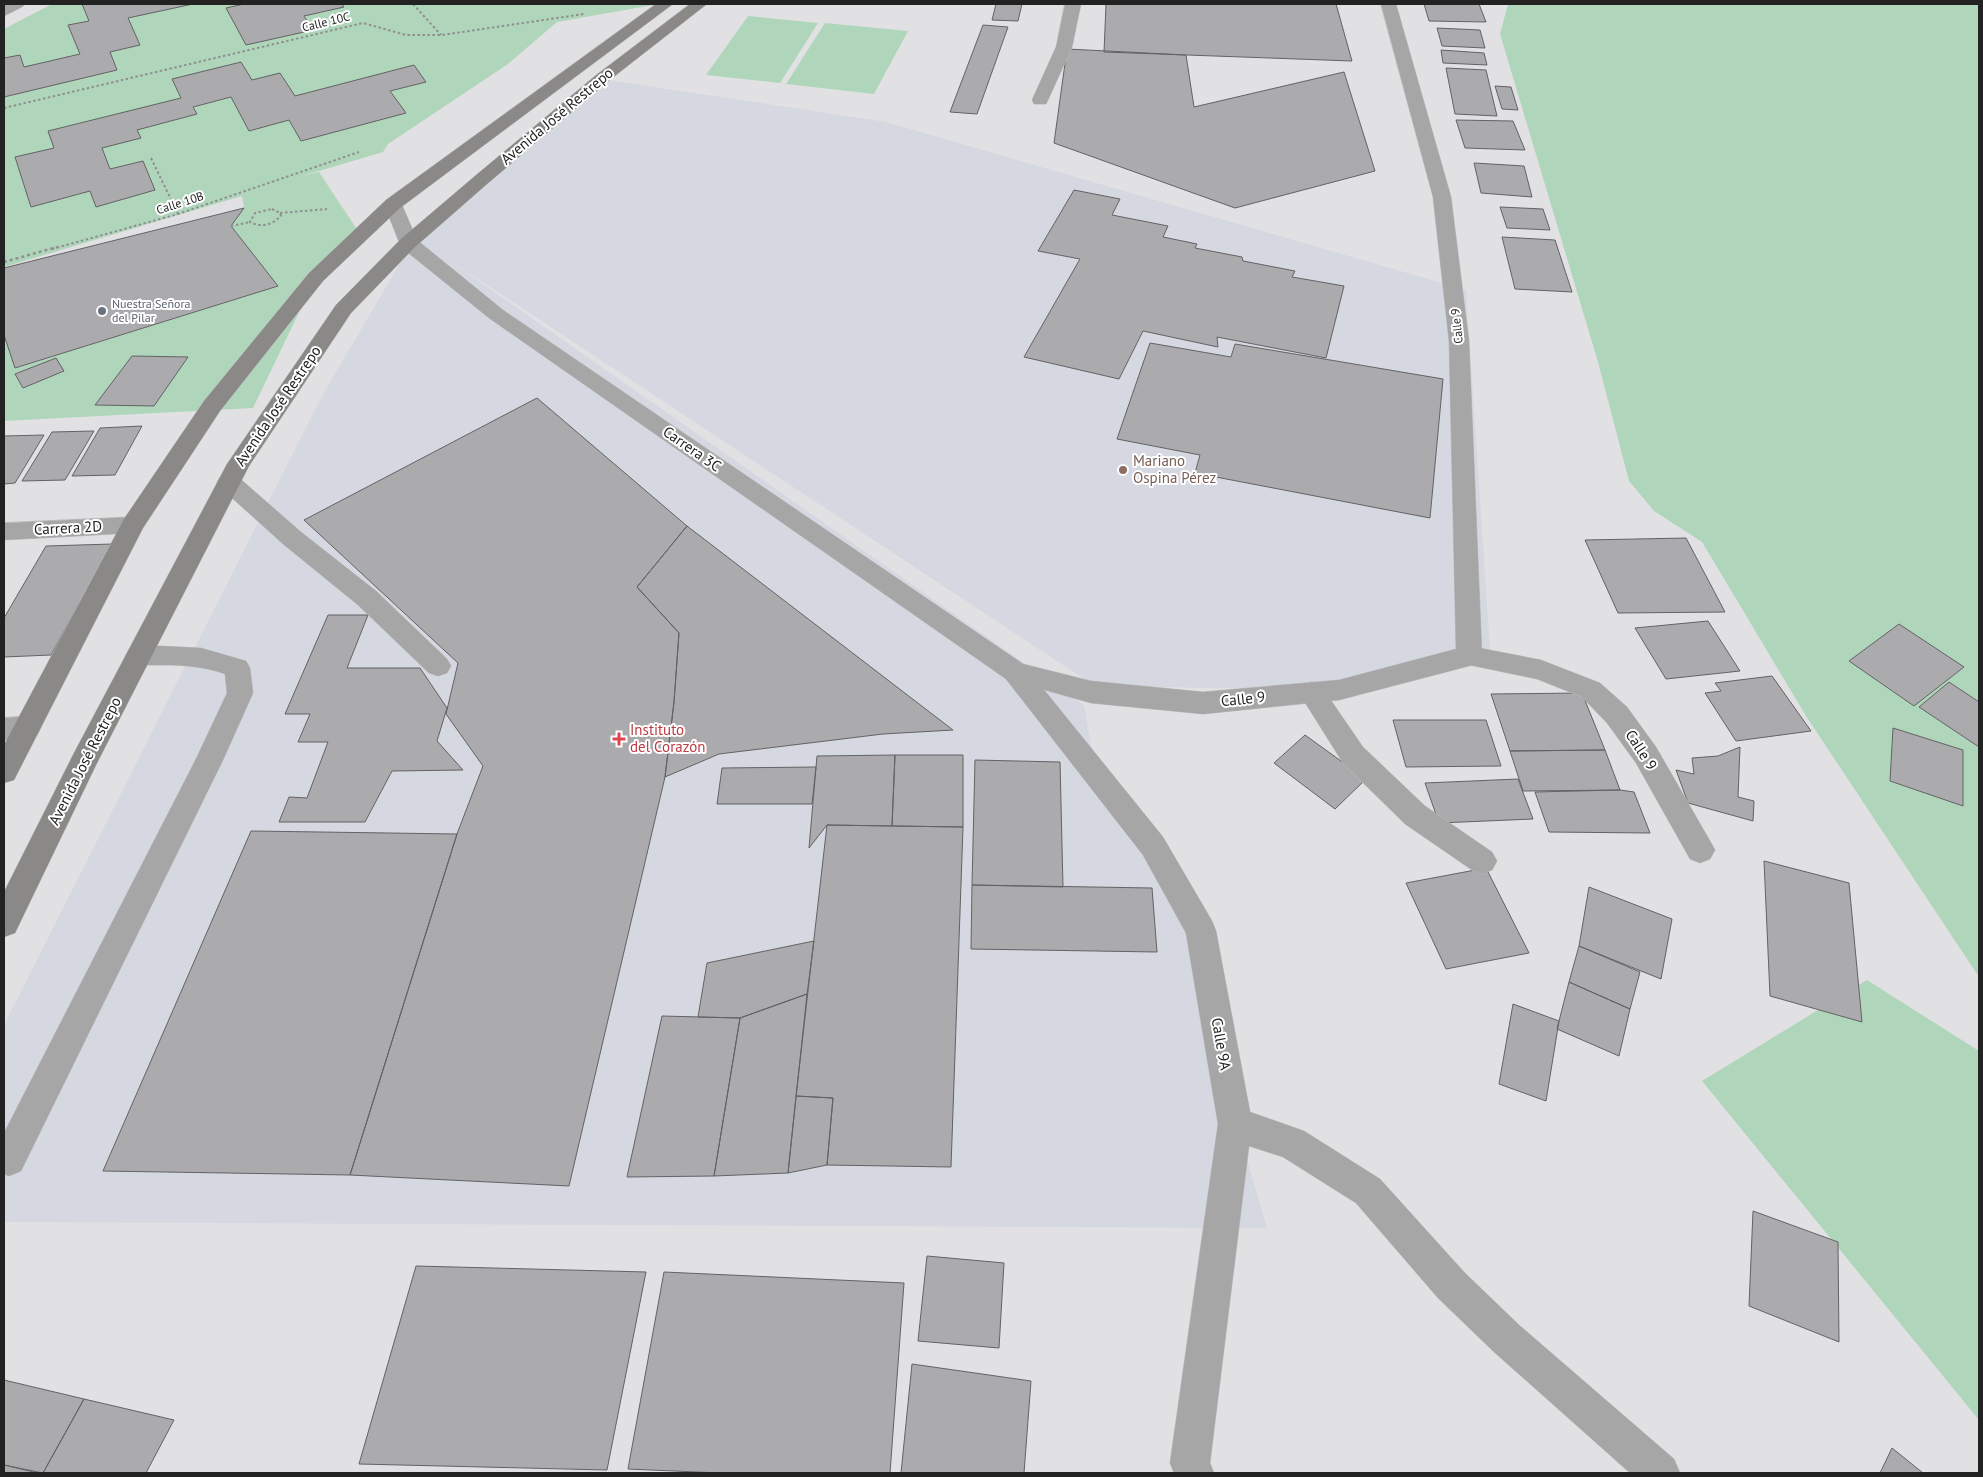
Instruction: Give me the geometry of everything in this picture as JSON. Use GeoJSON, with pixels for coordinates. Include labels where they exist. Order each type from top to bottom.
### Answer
{"type":"FeatureCollection","features":[{"type":"Feature","properties":{"kind":"main road","name":"Avenida José Restrepo"},"geometry":{"type":"LineString","coordinates":[[4,772],[15,728],[132,525],[212,406],[316,277],[393,204],[665,4]]}},
{"type":"Feature","properties":{"kind":"main road","name":"Avenida José Restrepo"},"geometry":{"type":"LineString","coordinates":[[4,924],[84,761],[238,464],[343,309],[408,243],[601,79],[699,4]]}},
{"type":"Feature","properties":{"kind":"street"},"geometry":{"type":"LineString","coordinates":[[4,11],[17,4]]}},
{"type":"Feature","properties":{"kind":"street"},"geometry":{"type":"LineString","coordinates":[[1040,100],[1064,47],[1073,4]]}},
{"type":"Feature","properties":{"kind":"street","name":"Calle 9"},"geometry":{"type":"LineString","coordinates":[[1388,4],[1442,197],[1459,340],[1469,656]]}},
{"type":"Feature","properties":{"kind":"street"},"geometry":{"type":"LineString","coordinates":[[393,204],[408,243]]}},
{"type":"Feature","properties":{"kind":"street","name":"Carrera 3C"},"geometry":{"type":"LineString","coordinates":[[408,243],[496,314],[1014,672]]}},
{"type":"Feature","properties":{"kind":"street"},"geometry":{"type":"LineString","coordinates":[[229,482],[292,538],[366,598],[438,666]]}},
{"type":"Feature","properties":{"kind":"street","name":"Carrera 2D"},"geometry":{"type":"LineString","coordinates":[[4,532],[132,525]]}},
{"type":"Feature","properties":{"kind":"street"},"geometry":{"type":"LineString","coordinates":[[9,1159],[209,760],[240,693],[237,668],[218,660],[195,656],[139,655]]}},
{"type":"Feature","properties":{"kind":"street","name":"Calle 9"},"geometry":{"type":"LineString","coordinates":[[1014,672],[1091,692],[1202,703],[1339,690],[1469,656],[1541,670],[1592,690],[1617,715],[1646,756],[1700,850]]}},
{"type":"Feature","properties":{"kind":"street","name":"Calle 9A"},"geometry":{"type":"LineString","coordinates":[[1014,672],[1153,846],[1201,932],[1235,1124],[1190,1463],[1194,1473]]}},
{"type":"Feature","properties":{"kind":"street"},"geometry":{"type":"LineString","coordinates":[[1312,693],[1353,755],[1415,815],[1482,860]]}},
{"type":"Feature","properties":{"kind":"street"},"geometry":{"type":"LineString","coordinates":[[1235,1124],[1292,1143],[1368,1191],[1451,1285],[1506,1338],[1660,1473]]}},
{"type":"Feature","properties":{"kind":"path"},"geometry":{"type":"LineString","coordinates":[[413,4],[442,35]]}},
{"type":"Feature","properties":{"kind":"path","name":"Calle 10C"},"geometry":{"type":"LineString","coordinates":[[4,108],[363,22],[406,35],[442,35],[588,14]]}},
{"type":"Feature","properties":{"kind":"path","name":"Calle 10B"},"geometry":{"type":"LineString","coordinates":[[4,262],[178,214],[359,152]]}},
{"type":"Feature","properties":{"kind":"path"},"geometry":{"type":"LineString","coordinates":[[151,158],[178,214]]}},
{"type":"Feature","properties":{"kind":"path"},"geometry":{"type":"LineString","coordinates":[[231,226],[250,222],[258,226],[270,224],[279,219],[280,213],[272,210],[261,211],[252,216],[250,222]]}},
{"type":"Feature","properties":{"kind":"shaded area","name":"Instituto del Corazón"},"geometry":{"type":"Polygon","coordinates":[[[601,79],[886,122],[1466,290],[1490,650],[1339,690],[1095,686],[443,256],[1084,705],[1096,774],[1201,931],[1237,1125],[1267,1228],[4,1222],[4,1025],[323,394],[399,265],[420,241],[601,79]]]}},
{"type":"Feature","properties":{"kind":"green space"},"geometry":{"type":"Polygon","coordinates":[[[52,4],[659,4],[557,22],[508,64],[388,144],[383,152],[299,177],[319,172],[360,234],[316,277],[253,408],[4,421],[4,335],[16,368],[278,286],[231,226],[244,208],[242,196],[4,267],[4,29],[52,4]]]}},
{"type":"Feature","properties":{"kind":"green space"},"geometry":{"type":"Polygon","coordinates":[[[1508,4],[1979,4],[1979,977],[1806,716],[1702,542],[1654,511],[1629,481],[1598,362],[1500,34],[1508,4]]]}},
{"type":"Feature","properties":{"kind":"green space"},"geometry":{"type":"Polygon","coordinates":[[[748,16],[818,23],[780,83],[706,75],[748,16]]]}},
{"type":"Feature","properties":{"kind":"green space"},"geometry":{"type":"Polygon","coordinates":[[[825,23],[908,31],[874,94],[786,84],[825,23]]]}},
{"type":"Feature","properties":{"kind":"green space"},"geometry":{"type":"Polygon","coordinates":[[[1867,980],[1979,1051],[1979,1420],[1702,1081],[1867,980]]]}},
{"type":"Feature","properties":{"kind":"building"},"geometry":{"type":"Polygon","coordinates":[[[82,4],[193,4],[128,18],[140,45],[110,52],[117,70],[4,97],[4,58],[20,55],[24,67],[80,54],[68,25],[89,21],[82,4]]]}},
{"type":"Feature","properties":{"kind":"building"},"geometry":{"type":"Polygon","coordinates":[[[244,4],[342,4],[344,7],[304,16],[313,30],[246,45],[226,8],[244,4]]]}},
{"type":"Feature","properties":{"kind":"building"},"geometry":{"type":"Polygon","coordinates":[[[996,4],[1022,4],[1018,21],[992,20],[996,4]]]}},
{"type":"Feature","properties":{"kind":"building"},"geometry":{"type":"Polygon","coordinates":[[[1106,4],[1336,4],[1352,61],[1104,52],[1106,4]]]}},
{"type":"Feature","properties":{"kind":"building"},"geometry":{"type":"Polygon","coordinates":[[[1424,4],[1479,4],[1486,22],[1429,21],[1424,4]]]}},
{"type":"Feature","properties":{"kind":"building"},"geometry":{"type":"Polygon","coordinates":[[[983,25],[1008,27],[977,114],[950,112],[983,25]]]}},
{"type":"Feature","properties":{"kind":"building"},"geometry":{"type":"Polygon","coordinates":[[[1437,28],[1480,30],[1485,48],[1442,46],[1437,28]]]}},
{"type":"Feature","properties":{"kind":"building"},"geometry":{"type":"Polygon","coordinates":[[[1067,49],[1186,55],[1194,107],[1344,72],[1375,171],[1235,208],[1054,143],[1067,49]]]}},
{"type":"Feature","properties":{"kind":"building"},"geometry":{"type":"Polygon","coordinates":[[[1441,50],[1484,53],[1487,65],[1443,63],[1441,50]]]}},
{"type":"Feature","properties":{"kind":"building"},"geometry":{"type":"Polygon","coordinates":[[[241,62],[252,80],[280,73],[295,96],[414,65],[426,82],[390,91],[406,113],[301,141],[289,120],[249,131],[231,97],[193,107],[197,114],[137,130],[141,138],[102,148],[110,169],[143,161],[155,190],[96,207],[90,191],[31,207],[15,157],[54,148],[48,131],[181,98],[172,79],[241,62]]]}},
{"type":"Feature","properties":{"kind":"building"},"geometry":{"type":"Polygon","coordinates":[[[1446,68],[1486,70],[1497,116],[1455,114],[1446,68]]]}},
{"type":"Feature","properties":{"kind":"building"},"geometry":{"type":"Polygon","coordinates":[[[1495,86],[1511,87],[1518,110],[1502,109],[1495,86]]]}},
{"type":"Feature","properties":{"kind":"building"},"geometry":{"type":"Polygon","coordinates":[[[1456,120],[1513,121],[1525,150],[1465,148],[1456,120]]]}},
{"type":"Feature","properties":{"kind":"building"},"geometry":{"type":"Polygon","coordinates":[[[1474,163],[1524,166],[1532,197],[1481,193],[1474,163]]]}},
{"type":"Feature","properties":{"kind":"building"},"geometry":{"type":"Polygon","coordinates":[[[1074,190],[1120,199],[1112,215],[1168,226],[1163,237],[1197,244],[1195,248],[1242,257],[1243,261],[1295,271],[1292,277],[1344,286],[1326,358],[1217,337],[1218,347],[1143,331],[1119,379],[1024,357],[1080,259],[1038,251],[1074,190]]]}},
{"type":"Feature","properties":{"kind":"building"},"geometry":{"type":"Polygon","coordinates":[[[1500,207],[1543,209],[1550,230],[1507,228],[1500,207]]]}},
{"type":"Feature","properties":{"kind":"building","name":"Nuestra Señora del Pilar"},"geometry":{"type":"Polygon","coordinates":[[[244,208],[231,226],[278,286],[15,368],[4,335],[4,268],[244,208]]]}},
{"type":"Feature","properties":{"kind":"building"},"geometry":{"type":"Polygon","coordinates":[[[1502,237],[1555,240],[1572,292],[1515,289],[1502,237]]]}},
{"type":"Feature","properties":{"kind":"building"},"geometry":{"type":"Polygon","coordinates":[[[1150,343],[1231,357],[1235,344],[1443,379],[1430,518],[1195,473],[1200,455],[1117,439],[1150,343]]]}},
{"type":"Feature","properties":{"kind":"building"},"geometry":{"type":"Polygon","coordinates":[[[132,356],[188,357],[154,406],[95,405],[132,356]]]}},
{"type":"Feature","properties":{"kind":"building"},"geometry":{"type":"Polygon","coordinates":[[[56,358],[64,371],[23,388],[15,374],[56,358]]]}},
{"type":"Feature","properties":{"kind":"building"},"geometry":{"type":"Polygon","coordinates":[[[537,398],[687,526],[637,587],[679,633],[674,702],[665,777],[569,1186],[350,1175],[457,834],[483,766],[446,714],[458,663],[304,520],[537,398]]]}},
{"type":"Feature","properties":{"kind":"building"},"geometry":{"type":"Polygon","coordinates":[[[142,426],[115,475],[72,476],[100,428],[142,426]]]}},
{"type":"Feature","properties":{"kind":"building"},"geometry":{"type":"Polygon","coordinates":[[[94,431],[65,480],[22,481],[52,432],[94,431]]]}},
{"type":"Feature","properties":{"kind":"building"},"geometry":{"type":"Polygon","coordinates":[[[44,435],[15,483],[4,484],[4,436],[44,435]]]}},
{"type":"Feature","properties":{"kind":"building"},"geometry":{"type":"Polygon","coordinates":[[[687,526],[953,730],[883,734],[719,754],[665,777],[674,702],[679,633],[637,587],[687,526]]]}},
{"type":"Feature","properties":{"kind":"building"},"geometry":{"type":"Polygon","coordinates":[[[1686,538],[1725,612],[1618,613],[1585,540],[1686,538]]]}},
{"type":"Feature","properties":{"kind":"building"},"geometry":{"type":"Polygon","coordinates":[[[112,544],[51,655],[4,657],[4,618],[46,546],[112,544]]]}},
{"type":"Feature","properties":{"kind":"building"},"geometry":{"type":"Polygon","coordinates":[[[328,615],[368,615],[347,668],[420,668],[447,708],[437,741],[463,770],[392,771],[365,822],[279,822],[289,797],[307,798],[328,742],[298,742],[310,714],[285,714],[328,615]]]}},
{"type":"Feature","properties":{"kind":"building"},"geometry":{"type":"Polygon","coordinates":[[[1708,621],[1740,671],[1666,679],[1635,628],[1708,621]]]}},
{"type":"Feature","properties":{"kind":"building"},"geometry":{"type":"Polygon","coordinates":[[[1899,624],[1964,667],[1914,706],[1849,661],[1899,624]]]}},
{"type":"Feature","properties":{"kind":"building"},"geometry":{"type":"Polygon","coordinates":[[[1772,676],[1811,731],[1736,741],[1705,693],[1721,691],[1715,683],[1772,676]]]}},
{"type":"Feature","properties":{"kind":"building"},"geometry":{"type":"Polygon","coordinates":[[[1949,682],[1979,702],[1979,747],[1919,707],[1949,682]]]}},
{"type":"Feature","properties":{"kind":"building"},"geometry":{"type":"Polygon","coordinates":[[[1582,693],[1605,750],[1510,751],[1491,694],[1582,693]]]}},
{"type":"Feature","properties":{"kind":"building"},"geometry":{"type":"Polygon","coordinates":[[[1393,720],[1486,720],[1501,766],[1406,767],[1393,720]]]}},
{"type":"Feature","properties":{"kind":"building"},"geometry":{"type":"Polygon","coordinates":[[[1893,728],[1963,750],[1963,806],[1890,781],[1893,728]]]}},
{"type":"Feature","properties":{"kind":"building"},"geometry":{"type":"Polygon","coordinates":[[[1305,735],[1366,779],[1335,809],[1274,763],[1305,735]]]}},
{"type":"Feature","properties":{"kind":"building"},"geometry":{"type":"Polygon","coordinates":[[[1740,747],[1738,797],[1754,801],[1753,821],[1688,803],[1676,770],[1694,774],[1692,758],[1718,756],[1740,747]]]}},
{"type":"Feature","properties":{"kind":"building"},"geometry":{"type":"Polygon","coordinates":[[[1605,750],[1620,790],[1523,791],[1510,751],[1605,750]]]}},
{"type":"Feature","properties":{"kind":"building"},"geometry":{"type":"Polygon","coordinates":[[[895,755],[892,826],[827,825],[809,848],[817,756],[895,755]]]}},
{"type":"Feature","properties":{"kind":"building"},"geometry":{"type":"Polygon","coordinates":[[[895,755],[963,755],[963,827],[892,826],[895,755]]]}},
{"type":"Feature","properties":{"kind":"building"},"geometry":{"type":"Polygon","coordinates":[[[975,760],[1060,762],[1063,887],[972,885],[975,760]]]}},
{"type":"Feature","properties":{"kind":"building"},"geometry":{"type":"Polygon","coordinates":[[[816,767],[812,804],[717,804],[722,768],[816,767]]]}},
{"type":"Feature","properties":{"kind":"building"},"geometry":{"type":"Polygon","coordinates":[[[1518,779],[1533,819],[1439,823],[1425,783],[1518,779]]]}},
{"type":"Feature","properties":{"kind":"building"},"geometry":{"type":"Polygon","coordinates":[[[1620,790],[1634,792],[1650,833],[1549,832],[1535,792],[1620,790]]]}},
{"type":"Feature","properties":{"kind":"building"},"geometry":{"type":"Polygon","coordinates":[[[827,825],[963,827],[951,1167],[827,1165],[833,1098],[796,1096],[827,825]]]}},
{"type":"Feature","properties":{"kind":"building"},"geometry":{"type":"Polygon","coordinates":[[[251,831],[457,834],[350,1175],[103,1171],[251,831]]]}},
{"type":"Feature","properties":{"kind":"building"},"geometry":{"type":"Polygon","coordinates":[[[1764,861],[1849,883],[1862,1022],[1770,996],[1764,861]]]}},
{"type":"Feature","properties":{"kind":"building"},"geometry":{"type":"Polygon","coordinates":[[[1486,868],[1529,953],[1446,969],[1406,883],[1486,868]]]}},
{"type":"Feature","properties":{"kind":"building"},"geometry":{"type":"Polygon","coordinates":[[[972,885],[1152,888],[1157,952],[971,949],[972,885]]]}},
{"type":"Feature","properties":{"kind":"building"},"geometry":{"type":"Polygon","coordinates":[[[1589,887],[1672,919],[1661,979],[1579,946],[1589,887]]]}},
{"type":"Feature","properties":{"kind":"building"},"geometry":{"type":"Polygon","coordinates":[[[814,941],[807,994],[740,1018],[698,1017],[707,963],[814,941]]]}},
{"type":"Feature","properties":{"kind":"building"},"geometry":{"type":"Polygon","coordinates":[[[1579,946],[1640,972],[1630,1009],[1569,982],[1579,946]]]}},
{"type":"Feature","properties":{"kind":"building"},"geometry":{"type":"Polygon","coordinates":[[[1569,982],[1630,1009],[1619,1056],[1557,1029],[1569,982]]]}},
{"type":"Feature","properties":{"kind":"building"},"geometry":{"type":"Polygon","coordinates":[[[807,994],[788,1173],[714,1176],[740,1018],[807,994]]]}},
{"type":"Feature","properties":{"kind":"building"},"geometry":{"type":"Polygon","coordinates":[[[1513,1004],[1559,1021],[1546,1101],[1499,1084],[1513,1004]]]}},
{"type":"Feature","properties":{"kind":"building"},"geometry":{"type":"Polygon","coordinates":[[[662,1016],[740,1018],[714,1176],[627,1177],[662,1016]]]}},
{"type":"Feature","properties":{"kind":"building"},"geometry":{"type":"Polygon","coordinates":[[[796,1096],[833,1098],[827,1165],[788,1173],[796,1096]]]}},
{"type":"Feature","properties":{"kind":"building"},"geometry":{"type":"Polygon","coordinates":[[[1753,1211],[1838,1242],[1839,1342],[1749,1306],[1753,1211]]]}},
{"type":"Feature","properties":{"kind":"building"},"geometry":{"type":"Polygon","coordinates":[[[927,1256],[1004,1263],[999,1348],[918,1341],[927,1256]]]}},
{"type":"Feature","properties":{"kind":"building"},"geometry":{"type":"Polygon","coordinates":[[[416,1266],[646,1272],[607,1470],[359,1464],[416,1266]]]}},
{"type":"Feature","properties":{"kind":"building"},"geometry":{"type":"Polygon","coordinates":[[[664,1272],[904,1283],[890,1473],[720,1473],[628,1469],[664,1272]]]}},
{"type":"Feature","properties":{"kind":"building"},"geometry":{"type":"Polygon","coordinates":[[[912,1364],[1031,1381],[1024,1473],[901,1473],[912,1364]]]}},
{"type":"Feature","properties":{"kind":"building"},"geometry":{"type":"Polygon","coordinates":[[[4,1380],[84,1399],[43,1473],[4,1465],[4,1380]]]}},
{"type":"Feature","properties":{"kind":"building"},"geometry":{"type":"Polygon","coordinates":[[[84,1399],[174,1420],[146,1473],[43,1473],[84,1399]]]}},
{"type":"Feature","properties":{"kind":"building"},"geometry":{"type":"Polygon","coordinates":[[[1892,1448],[1923,1473],[1880,1473],[1892,1448]]]}},
{"type":"Feature","properties":{"kind":"building"},"geometry":{"type":"Polygon","coordinates":[[[4,1465],[38,1473],[4,1473],[4,1465]]]}},
{"type":"Feature","properties":{"kind":"place","name":"Nuestra Señora del Pilar"},"geometry":{"type":"Point","coordinates":[102,311]}},
{"type":"Feature","properties":{"kind":"place","name":"Mariano Ospina Pérez"},"geometry":{"type":"Point","coordinates":[1123,470]}},
{"type":"Feature","properties":{"kind":"place","name":"Instituto del Corazón"},"geometry":{"type":"Point","coordinates":[619,739]}}]}
